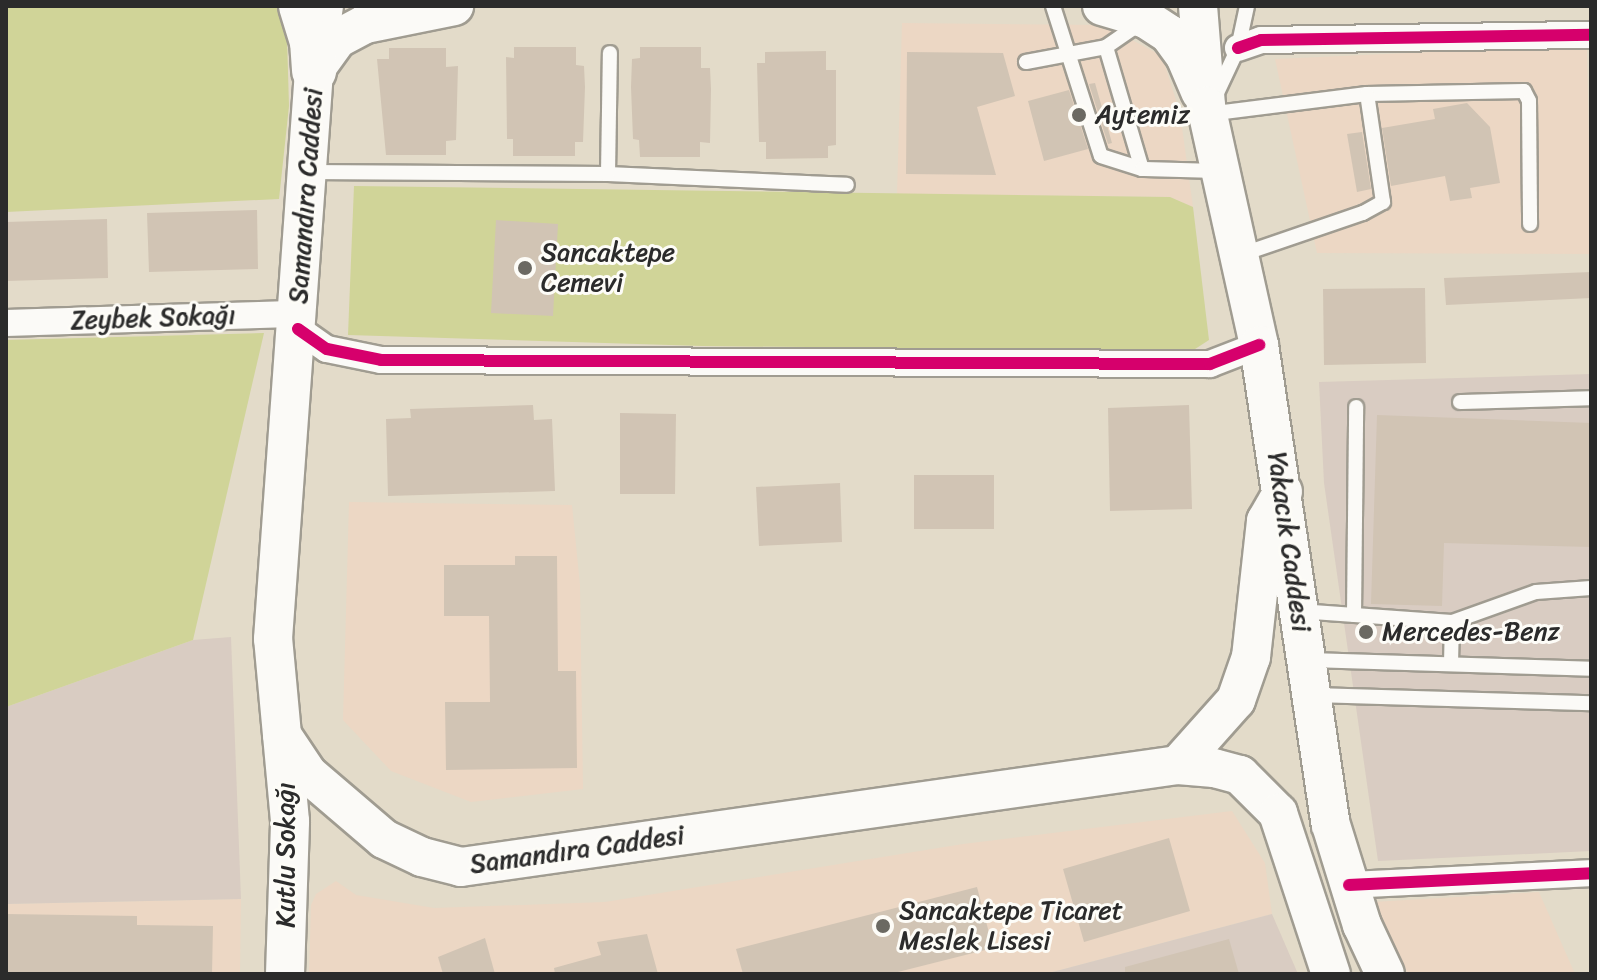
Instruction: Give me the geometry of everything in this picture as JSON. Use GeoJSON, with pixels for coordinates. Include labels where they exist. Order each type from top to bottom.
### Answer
{"type":"FeatureCollection","features":[{"type":"Feature","properties":{"kind":"highway"},"geometry":{"type":"LineString","coordinates":[[301,6],[312,41],[314,71]]}},
{"type":"Feature","properties":{"kind":"main road","name":"Samandıra Caddesi"},"geometry":{"type":"LineString","coordinates":[[324,6],[314,71],[299,321],[273,639],[282,735],[308,774],[384,839],[422,857],[461,867],[1178,765],[1240,775],[1261,792],[1286,830],[1298,882],[1331,974]]}},
{"type":"Feature","properties":{"kind":"main road"},"geometry":{"type":"LineString","coordinates":[[314,71],[337,39],[365,24],[454,6]]}},
{"type":"Feature","properties":{"kind":"main road","name":"Yakacık Caddesi"},"geometry":{"type":"LineString","coordinates":[[1102,6],[1146,19],[1169,34],[1185,56],[1206,110]]}},
{"type":"Feature","properties":{"kind":"main road","name":"Yakacık Caddesi"},"geometry":{"type":"LineString","coordinates":[[1198,6],[1206,110],[1259,345],[1331,825],[1349,885],[1385,974]]}},
{"type":"Feature","properties":{"kind":"main road"},"geometry":{"type":"LineString","coordinates":[[1178,765],[1236,700],[1251,657],[1266,521],[1283,492]]}},
{"type":"Feature","properties":{"kind":"main road","name":"Kutlu Sokağı"},"geometry":{"type":"LineString","coordinates":[[282,735],[290,821],[285,974]]}},
{"type":"Feature","properties":{"kind":"street"},"geometry":{"type":"LineString","coordinates":[[1238,48],[1261,40],[1591,35]]}},
{"type":"Feature","properties":{"kind":"street"},"geometry":{"type":"LineString","coordinates":[[299,321],[327,349],[381,360],[1210,364],[1259,345]]}},
{"type":"Feature","properties":{"kind":"street","name":"Zeybek Sokağı"},"geometry":{"type":"LineString","coordinates":[[6,323],[299,321]]}},
{"type":"Feature","properties":{"kind":"street"},"geometry":{"type":"LineString","coordinates":[[1349,885],[1591,873]]}},
{"type":"Feature","properties":{"kind":"lane"},"geometry":{"type":"LineString","coordinates":[[1053,6],[1101,156],[1142,169],[1219,171]]}},
{"type":"Feature","properties":{"kind":"lane"},"geometry":{"type":"LineString","coordinates":[[1206,110],[1238,48],[1247,6]]}},
{"type":"Feature","properties":{"kind":"lane"},"geometry":{"type":"LineString","coordinates":[[1026,62],[1106,47],[1146,19]]}},
{"type":"Feature","properties":{"kind":"lane"},"geometry":{"type":"LineString","coordinates":[[1106,47],[1142,169]]}},
{"type":"Feature","properties":{"kind":"lane"},"geometry":{"type":"LineString","coordinates":[[608,174],[610,53]]}},
{"type":"Feature","properties":{"kind":"lane"},"geometry":{"type":"LineString","coordinates":[[1206,110],[1367,94],[1524,91],[1529,101],[1530,224]]}},
{"type":"Feature","properties":{"kind":"lane"},"geometry":{"type":"LineString","coordinates":[[1240,255],[1363,213],[1383,202],[1367,94]]}},
{"type":"Feature","properties":{"kind":"lane"},"geometry":{"type":"LineString","coordinates":[[308,172],[608,174],[847,185]]}},
{"type":"Feature","properties":{"kind":"lane"},"geometry":{"type":"LineString","coordinates":[[1460,402],[1591,398]]}},
{"type":"Feature","properties":{"kind":"lane"},"geometry":{"type":"LineString","coordinates":[[1354,615],[1356,407]]}},
{"type":"Feature","properties":{"kind":"lane"},"geometry":{"type":"LineString","coordinates":[[1299,611],[1452,622],[1536,592],[1591,588]]}},
{"type":"Feature","properties":{"kind":"lane"},"geometry":{"type":"LineString","coordinates":[[1451,663],[1452,622]]}},
{"type":"Feature","properties":{"kind":"lane"},"geometry":{"type":"LineString","coordinates":[[1307,677],[1451,663],[1591,669]]}},
{"type":"Feature","properties":{"kind":"lane"},"geometry":{"type":"LineString","coordinates":[[1307,677],[1591,703]]}},
{"type":"Feature","properties":{"kind":"shaded area","name":"Aytemiz"},"geometry":{"type":"Polygon","coordinates":[[[902,23],[1104,25],[1162,56],[1180,113],[1193,207],[1170,197],[897,194],[902,23]]]}},
{"type":"Feature","properties":{"kind":"shaded area"},"geometry":{"type":"Polygon","coordinates":[[[1587,45],[1591,254],[1317,253],[1275,59],[1587,45]]]}},
{"type":"Feature","properties":{"kind":"shaded area"},"geometry":{"type":"Polygon","coordinates":[[[1591,374],[1591,851],[1378,861],[1324,483],[1319,382],[1591,374]]]}},
{"type":"Feature","properties":{"kind":"shaded area"},"geometry":{"type":"Polygon","coordinates":[[[349,502],[572,505],[580,585],[583,789],[471,802],[391,771],[343,720],[349,502]]]}},
{"type":"Feature","properties":{"kind":"shaded area"},"geometry":{"type":"Polygon","coordinates":[[[231,637],[241,899],[6,904],[6,707],[193,640],[231,637]]]}},
{"type":"Feature","properties":{"kind":"shaded area"},"geometry":{"type":"Polygon","coordinates":[[[1232,811],[1265,863],[1272,914],[1045,974],[309,974],[311,905],[316,894],[336,881],[356,895],[434,908],[605,902],[963,844],[1232,811]]]}},
{"type":"Feature","properties":{"kind":"shaded area"},"geometry":{"type":"Polygon","coordinates":[[[1539,892],[1575,974],[1408,974],[1373,902],[1539,892]]]}},
{"type":"Feature","properties":{"kind":"shaded area"},"geometry":{"type":"Polygon","coordinates":[[[241,899],[240,974],[6,974],[6,904],[241,899]]]}},
{"type":"Feature","properties":{"kind":"shaded area"},"geometry":{"type":"Polygon","coordinates":[[[1272,914],[1298,974],[1045,974],[1272,914]]]}},
{"type":"Feature","properties":{"kind":"green space"},"geometry":{"type":"Polygon","coordinates":[[[6,6],[279,6],[287,38],[289,106],[279,199],[6,212],[6,6]]]}},
{"type":"Feature","properties":{"kind":"green space"},"geometry":{"type":"Polygon","coordinates":[[[354,186],[1170,197],[1193,207],[1209,340],[1192,351],[702,346],[348,335],[354,186]]]}},
{"type":"Feature","properties":{"kind":"green space"},"geometry":{"type":"Polygon","coordinates":[[[264,333],[193,640],[6,707],[6,340],[264,333]]]}},
{"type":"Feature","properties":{"kind":"building"},"geometry":{"type":"Polygon","coordinates":[[[514,47],[576,47],[576,65],[584,66],[585,87],[583,142],[575,142],[575,156],[513,156],[513,139],[507,139],[506,57],[514,58],[514,47]]]}},
{"type":"Feature","properties":{"kind":"building"},"geometry":{"type":"Polygon","coordinates":[[[640,47],[701,47],[701,68],[710,68],[711,89],[710,143],[700,142],[700,157],[640,157],[639,140],[633,139],[631,87],[632,59],[640,58],[640,47]]]}},
{"type":"Feature","properties":{"kind":"building"},"geometry":{"type":"Polygon","coordinates":[[[389,48],[446,48],[446,67],[458,66],[456,140],[446,141],[446,155],[386,155],[377,59],[389,59],[389,48]]]}},
{"type":"Feature","properties":{"kind":"building"},"geometry":{"type":"Polygon","coordinates":[[[826,51],[826,70],[836,70],[836,145],[828,146],[828,158],[766,159],[766,142],[759,142],[757,63],[765,63],[765,52],[826,51]]]}},
{"type":"Feature","properties":{"kind":"building"},"geometry":{"type":"Polygon","coordinates":[[[907,52],[1003,53],[1015,96],[977,107],[996,175],[906,174],[907,52]]]}},
{"type":"Feature","properties":{"kind":"building"},"geometry":{"type":"Polygon","coordinates":[[[1095,83],[1112,143],[1108,144],[1089,84],[1095,83]]]}},
{"type":"Feature","properties":{"kind":"building"},"geometry":{"type":"Polygon","coordinates":[[[1069,90],[1088,149],[1044,161],[1028,101],[1069,90]]]}},
{"type":"Feature","properties":{"kind":"building"},"geometry":{"type":"Polygon","coordinates":[[[1467,103],[1490,127],[1500,183],[1470,188],[1472,198],[1450,201],[1445,176],[1391,186],[1382,128],[1435,119],[1433,109],[1467,103]]]}},
{"type":"Feature","properties":{"kind":"building"},"geometry":{"type":"Polygon","coordinates":[[[1362,132],[1371,189],[1357,192],[1347,134],[1362,132]]]}},
{"type":"Feature","properties":{"kind":"building"},"geometry":{"type":"Polygon","coordinates":[[[257,210],[258,269],[149,272],[147,213],[257,210]]]}},
{"type":"Feature","properties":{"kind":"building"},"geometry":{"type":"Polygon","coordinates":[[[107,219],[108,278],[6,281],[6,222],[107,219]]]}},
{"type":"Feature","properties":{"kind":"building","name":"Sancaktepe Cemevi"},"geometry":{"type":"Polygon","coordinates":[[[496,220],[558,224],[553,316],[491,313],[496,220]]]}},
{"type":"Feature","properties":{"kind":"building"},"geometry":{"type":"Polygon","coordinates":[[[1591,272],[1591,298],[1446,305],[1444,278],[1591,272]]]}},
{"type":"Feature","properties":{"kind":"building"},"geometry":{"type":"Polygon","coordinates":[[[1425,288],[1426,363],[1324,365],[1323,289],[1425,288]]]}},
{"type":"Feature","properties":{"kind":"building"},"geometry":{"type":"Polygon","coordinates":[[[533,405],[534,420],[552,419],[555,491],[388,496],[386,419],[411,418],[410,409],[533,405]]]}},
{"type":"Feature","properties":{"kind":"building"},"geometry":{"type":"Polygon","coordinates":[[[1189,405],[1192,509],[1110,511],[1108,408],[1189,405]]]}},
{"type":"Feature","properties":{"kind":"building"},"geometry":{"type":"Polygon","coordinates":[[[620,413],[676,414],[675,494],[620,494],[620,413]]]}},
{"type":"Feature","properties":{"kind":"building"},"geometry":{"type":"Polygon","coordinates":[[[1377,415],[1591,423],[1591,547],[1444,543],[1442,606],[1371,604],[1377,415]]]}},
{"type":"Feature","properties":{"kind":"building"},"geometry":{"type":"Polygon","coordinates":[[[914,475],[994,475],[994,529],[914,529],[914,475]]]}},
{"type":"Feature","properties":{"kind":"building"},"geometry":{"type":"Polygon","coordinates":[[[840,483],[842,542],[759,546],[756,487],[840,483]]]}},
{"type":"Feature","properties":{"kind":"building"},"geometry":{"type":"Polygon","coordinates":[[[515,556],[557,556],[558,671],[576,671],[577,768],[446,770],[445,702],[490,702],[489,616],[444,616],[444,565],[515,565],[515,556]]]}},
{"type":"Feature","properties":{"kind":"building"},"geometry":{"type":"Polygon","coordinates":[[[1169,838],[1190,911],[1084,942],[1063,869],[1169,838]]]}},
{"type":"Feature","properties":{"kind":"building"},"geometry":{"type":"Polygon","coordinates":[[[977,887],[993,948],[890,974],[743,974],[736,949],[977,887]]]}},
{"type":"Feature","properties":{"kind":"building"},"geometry":{"type":"Polygon","coordinates":[[[6,914],[137,916],[137,925],[213,926],[212,974],[6,974],[6,914]]]}},
{"type":"Feature","properties":{"kind":"building"},"geometry":{"type":"Polygon","coordinates":[[[647,934],[658,974],[555,974],[554,968],[601,955],[597,942],[647,934]]]}},
{"type":"Feature","properties":{"kind":"building"},"geometry":{"type":"Polygon","coordinates":[[[485,938],[495,974],[443,974],[438,957],[485,938]]]}},
{"type":"Feature","properties":{"kind":"building"},"geometry":{"type":"Polygon","coordinates":[[[1229,939],[1239,974],[1125,974],[1125,967],[1229,939]]]}},
{"type":"Feature","properties":{"kind":"cycle path"},"geometry":{"type":"LineString","coordinates":[[1238,48],[1261,40],[1591,35]]}},
{"type":"Feature","properties":{"kind":"cycle path"},"geometry":{"type":"LineString","coordinates":[[298,329],[327,349],[381,360],[1210,364],[1259,345]]}},
{"type":"Feature","properties":{"kind":"cycle path"},"geometry":{"type":"LineString","coordinates":[[1349,885],[1591,873]]}},
{"type":"Feature","properties":{"kind":"place","name":"Aytemiz"},"geometry":{"type":"Point","coordinates":[1079,115]}},
{"type":"Feature","properties":{"kind":"place","name":"Sancaktepe Cemevi"},"geometry":{"type":"Point","coordinates":[525,268]}},
{"type":"Feature","properties":{"kind":"place","name":"Mercedes-Benz"},"geometry":{"type":"Point","coordinates":[1366,632]}},
{"type":"Feature","properties":{"kind":"place","name":"Sancaktepe Ticaret Meslek Lisesi"},"geometry":{"type":"Point","coordinates":[883,926]}}]}
